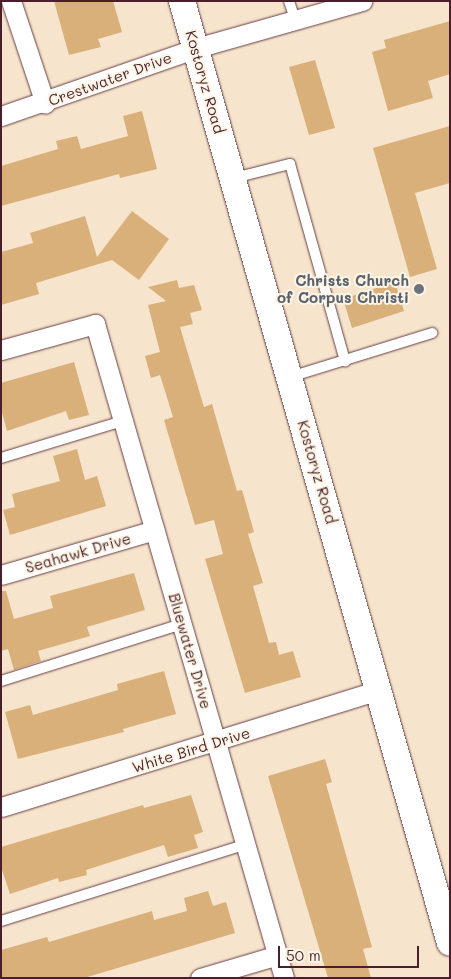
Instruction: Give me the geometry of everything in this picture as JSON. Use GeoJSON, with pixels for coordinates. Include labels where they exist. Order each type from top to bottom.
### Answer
{"type":"FeatureCollection","features":[{"type":"Feature","properties":{"kind":"main road","name":"Kostoryz Road"},"geometry":{"type":"LineString","coordinates":[[182,1],[380,690],[450,943]]}},
{"type":"Feature","properties":{"kind":"street"},"geometry":{"type":"LineString","coordinates":[[11,1],[45,103]]}},
{"type":"Feature","properties":{"kind":"street","name":"Crestwater Drive"},"geometry":{"type":"LineString","coordinates":[[1,116],[45,103],[196,48],[356,2]]}},
{"type":"Feature","properties":{"kind":"street","name":"Bluewater Drive"},"geometry":{"type":"LineString","coordinates":[[1,350],[95,324],[284,978]]}},
{"type":"Feature","properties":{"kind":"street","name":"Seahawk Drive"},"geometry":{"type":"LineString","coordinates":[[1,576],[155,530]]}},
{"type":"Feature","properties":{"kind":"street","name":"White Bird Drive"},"geometry":{"type":"LineString","coordinates":[[1,807],[380,690]]}},
{"type":"Feature","properties":{"kind":"street"},"geometry":{"type":"LineString","coordinates":[[200,978],[278,955]]}},
{"type":"Feature","properties":{"kind":"lane"},"geometry":{"type":"LineString","coordinates":[[289,1],[295,20]]}},
{"type":"Feature","properties":{"kind":"lane"},"geometry":{"type":"LineString","coordinates":[[233,178],[290,164],[344,360]]}},
{"type":"Feature","properties":{"kind":"lane"},"geometry":{"type":"LineString","coordinates":[[290,377],[432,334]]}},
{"type":"Feature","properties":{"kind":"lane"},"geometry":{"type":"LineString","coordinates":[[1,458],[123,421]]}},
{"type":"Feature","properties":{"kind":"lane"},"geometry":{"type":"LineString","coordinates":[[1,681],[182,624]]}},
{"type":"Feature","properties":{"kind":"lane"},"geometry":{"type":"LineString","coordinates":[[1,921],[246,844]]}},
{"type":"Feature","properties":{"kind":"building"},"geometry":{"type":"Polygon","coordinates":[[[54,1],[113,1],[122,32],[98,39],[101,47],[69,55],[54,1]]]}},
{"type":"Feature","properties":{"kind":"building"},"geometry":{"type":"Polygon","coordinates":[[[450,21],[450,74],[428,81],[433,98],[388,111],[372,52],[386,48],[384,40],[450,21]]]}},
{"type":"Feature","properties":{"kind":"building"},"geometry":{"type":"Polygon","coordinates":[[[315,60],[335,128],[309,135],[289,67],[315,60]]]}},
{"type":"Feature","properties":{"kind":"building"},"geometry":{"type":"Polygon","coordinates":[[[142,111],[157,169],[120,178],[119,174],[1,206],[1,166],[58,149],[56,141],[77,136],[81,149],[128,136],[123,116],[142,111]]]}},
{"type":"Feature","properties":{"kind":"building"},"geometry":{"type":"Polygon","coordinates":[[[450,126],[450,183],[415,193],[437,269],[410,277],[373,148],[450,126]]]}},
{"type":"Feature","properties":{"kind":"building"},"geometry":{"type":"Polygon","coordinates":[[[132,211],[169,239],[139,280],[112,260],[36,283],[39,294],[1,305],[1,252],[33,243],[30,233],[85,216],[97,257],[132,211]]]}},
{"type":"Feature","properties":{"kind":"building"},"geometry":{"type":"Polygon","coordinates":[[[177,280],[179,288],[194,285],[202,310],[190,313],[193,324],[180,327],[204,407],[212,404],[237,491],[242,490],[254,532],[248,534],[263,583],[253,586],[269,643],[276,642],[279,655],[293,651],[301,677],[245,693],[205,559],[223,554],[214,520],[195,525],[164,420],[173,417],[160,375],[151,378],[145,356],[160,352],[148,305],[166,301],[148,287],[177,280]]]}},
{"type":"Feature","properties":{"kind":"building"},"geometry":{"type":"Polygon","coordinates":[[[395,282],[404,311],[352,328],[343,299],[395,282]]]}},
{"type":"Feature","properties":{"kind":"building"},"geometry":{"type":"Polygon","coordinates":[[[74,362],[89,415],[69,420],[66,411],[7,431],[1,409],[1,383],[74,362]]]}},
{"type":"Feature","properties":{"kind":"building"},"geometry":{"type":"Polygon","coordinates":[[[77,449],[85,480],[97,476],[106,506],[10,535],[3,510],[15,507],[12,494],[60,481],[53,456],[77,449]]]}},
{"type":"Feature","properties":{"kind":"building"},"geometry":{"type":"Polygon","coordinates":[[[134,573],[145,610],[87,627],[90,636],[38,651],[41,661],[14,670],[8,649],[1,651],[1,591],[6,591],[14,619],[53,608],[50,596],[134,573]]]}},
{"type":"Feature","properties":{"kind":"building"},"geometry":{"type":"Polygon","coordinates":[[[164,671],[176,714],[123,729],[124,732],[18,759],[5,712],[30,705],[33,715],[118,690],[117,684],[164,671]]]}},
{"type":"Feature","properties":{"kind":"building"},"geometry":{"type":"Polygon","coordinates":[[[325,759],[332,782],[326,784],[372,947],[363,949],[371,978],[328,978],[268,776],[325,759]]]}},
{"type":"Feature","properties":{"kind":"building"},"geometry":{"type":"Polygon","coordinates":[[[191,795],[203,832],[194,835],[198,848],[168,857],[164,845],[86,870],[87,875],[59,882],[58,878],[10,894],[1,867],[1,847],[143,805],[144,808],[191,795]]]}},
{"type":"Feature","properties":{"kind":"building"},"geometry":{"type":"Polygon","coordinates":[[[208,891],[213,906],[226,902],[235,933],[84,978],[1,978],[1,950],[47,937],[49,942],[152,911],[154,920],[187,911],[184,898],[208,891]]]}},
{"type":"Feature","properties":{"kind":"place","name":"Christs Church of Corpus Christi"},"geometry":{"type":"Point","coordinates":[419,289]}}]}
